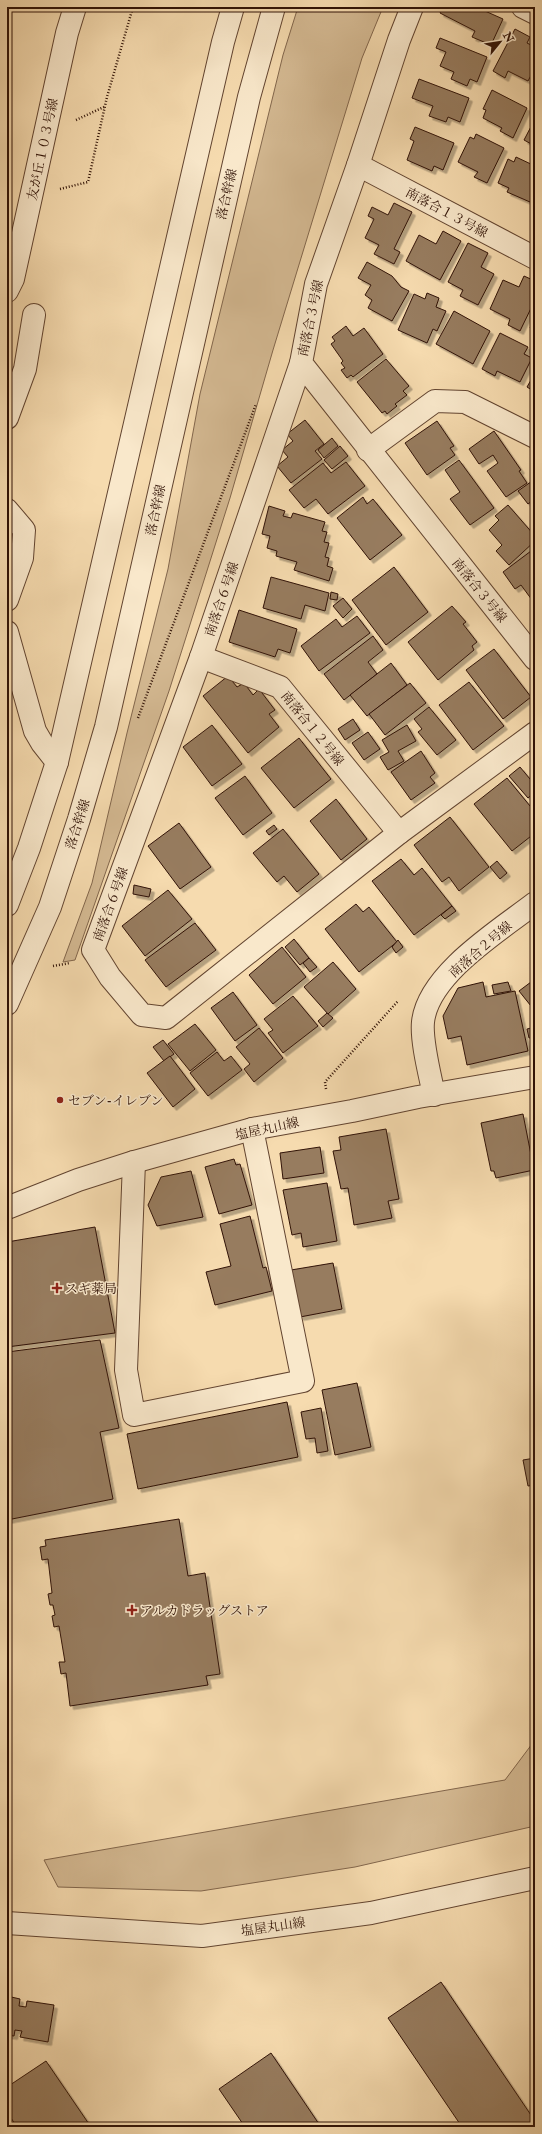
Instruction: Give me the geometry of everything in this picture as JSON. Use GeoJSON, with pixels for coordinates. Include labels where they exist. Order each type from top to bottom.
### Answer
{"type":"FeatureCollection","features":[{"type":"Feature","properties":{"kind":"street","name":"友が丘１０３号線"},"geometry":{"type":"LineString","coordinates":[[7,291],[13,279],[67,33],[75,7]]}},
{"type":"Feature","properties":{"kind":"street"},"geometry":{"type":"LineString","coordinates":[[7,905],[29,848],[57,762],[221,50],[233,7]]}},
{"type":"Feature","properties":{"kind":"street","name":"落合幹線"},"geometry":{"type":"LineString","coordinates":[[7,1004],[50,907],[79,819],[106,727],[247,104],[274,7]]}},
{"type":"Feature","properties":{"kind":"street","name":"南落合３号線"},"geometry":{"type":"LineString","coordinates":[[412,7],[399,40],[358,165],[316,284],[300,363],[368,450],[528,634],[535,659]]}},
{"type":"Feature","properties":{"kind":"street"},"geometry":{"type":"LineString","coordinates":[[522,7],[535,13]]}},
{"type":"Feature","properties":{"kind":"street","name":"南落合１３号線"},"geometry":{"type":"LineString","coordinates":[[358,165],[535,258]]}},
{"type":"Feature","properties":{"kind":"street"},"geometry":{"type":"LineString","coordinates":[[7,418],[25,369],[34,315]]}},
{"type":"Feature","properties":{"kind":"street","name":"南落合６号線"},"geometry":{"type":"LineString","coordinates":[[300,363],[202,657],[93,950],[94,953],[110,977],[142,1015],[166,1018],[399,833],[535,733]]}},
{"type":"Feature","properties":{"kind":"street"},"geometry":{"type":"LineString","coordinates":[[368,450],[435,401],[465,402],[535,437]]}},
{"type":"Feature","properties":{"kind":"street"},"geometry":{"type":"LineString","coordinates":[[7,510],[24,530],[22,558],[7,600]]}},
{"type":"Feature","properties":{"kind":"street"},"geometry":{"type":"LineString","coordinates":[[7,632],[35,731],[42,743],[57,762]]}},
{"type":"Feature","properties":{"kind":"street","name":"南落合１２号線"},"geometry":{"type":"LineString","coordinates":[[202,657],[280,687],[399,833]]}},
{"type":"Feature","properties":{"kind":"street","name":"南落合２号線"},"geometry":{"type":"LineString","coordinates":[[434,1095],[423,1022],[433,993],[467,956],[535,902]]}},
{"type":"Feature","properties":{"kind":"street","name":"塩屋丸山線"},"geometry":{"type":"LineString","coordinates":[[7,1208],[78,1180],[134,1162],[252,1129],[535,1077]]}},
{"type":"Feature","properties":{"kind":"street"},"geometry":{"type":"LineString","coordinates":[[134,1162],[126,1370],[134,1415],[303,1381],[252,1129]]}},
{"type":"Feature","properties":{"kind":"street","name":"塩屋丸山線"},"geometry":{"type":"LineString","coordinates":[[7,1923],[202,1936],[371,1913],[535,1878]]}},
{"type":"Feature","properties":{"kind":"path"},"geometry":{"type":"LineString","coordinates":[[57,190],[88,182],[107,97],[133,7]]}},
{"type":"Feature","properties":{"kind":"path"},"geometry":{"type":"LineString","coordinates":[[136,722],[259,396]]}},
{"type":"Feature","properties":{"kind":"path"},"geometry":{"type":"LineString","coordinates":[[54,959],[52,967],[78,961],[94,953]]}},
{"type":"Feature","properties":{"kind":"path"},"geometry":{"type":"LineString","coordinates":[[333,1088],[326,1090],[325,1082],[398,1001]]}},
{"type":"Feature","properties":{"kind":"shaded area"},"geometry":{"type":"Polygon","coordinates":[[[298,7],[383,7],[362,58],[273,350],[230,498],[169,691],[75,960],[63,962],[92,883],[127,733],[168,569],[200,394],[283,55],[298,7]]]}},
{"type":"Feature","properties":{"kind":"shaded area"},"geometry":{"type":"Polygon","coordinates":[[[535,1740],[535,1826],[355,1867],[201,1891],[58,1887],[44,1860],[505,1780],[535,1740]]]}},
{"type":"Feature","properties":{"kind":"building"},"geometry":{"type":"Polygon","coordinates":[[[443,7],[476,7],[503,19],[491,45],[472,37],[475,31],[440,13],[443,7]]]}},
{"type":"Feature","properties":{"kind":"building"},"geometry":{"type":"Polygon","coordinates":[[[515,29],[530,37],[527,43],[535,47],[531,58],[535,60],[535,68],[528,81],[508,71],[505,78],[493,71],[515,29]]]}},
{"type":"Feature","properties":{"kind":"building"},"geometry":{"type":"Polygon","coordinates":[[[440,38],[487,57],[477,82],[470,79],[467,86],[451,79],[454,72],[440,66],[446,52],[436,48],[440,38]]]}},
{"type":"Feature","properties":{"kind":"building"},"geometry":{"type":"Polygon","coordinates":[[[419,79],[469,98],[460,122],[448,117],[446,122],[429,116],[433,106],[412,98],[419,79]]]}},
{"type":"Feature","properties":{"kind":"building"},"geometry":{"type":"Polygon","coordinates":[[[492,90],[527,108],[513,138],[500,131],[502,128],[483,118],[486,110],[483,109],[492,90]]]}},
{"type":"Feature","properties":{"kind":"building"},"geometry":{"type":"Polygon","coordinates":[[[535,119],[535,146],[524,140],[535,119]]]}},
{"type":"Feature","properties":{"kind":"building"},"geometry":{"type":"Polygon","coordinates":[[[415,127],[454,143],[443,170],[434,166],[432,171],[407,160],[414,141],[410,139],[415,127]]]}},
{"type":"Feature","properties":{"kind":"building"},"geometry":{"type":"Polygon","coordinates":[[[476,134],[504,148],[487,183],[474,177],[478,172],[458,162],[470,137],[474,139],[476,134]]]}},
{"type":"Feature","properties":{"kind":"building"},"geometry":{"type":"Polygon","coordinates":[[[516,157],[535,166],[535,191],[530,202],[507,192],[509,188],[498,183],[508,159],[514,162],[516,157]]]}},
{"type":"Feature","properties":{"kind":"building"},"geometry":{"type":"Polygon","coordinates":[[[394,203],[412,212],[394,249],[400,252],[394,264],[374,254],[379,245],[365,238],[374,219],[368,216],[372,207],[388,215],[394,203]]]}},
{"type":"Feature","properties":{"kind":"building"},"geometry":{"type":"Polygon","coordinates":[[[443,231],[461,241],[440,280],[406,261],[419,235],[436,244],[443,231]]]}},
{"type":"Feature","properties":{"kind":"building"},"geometry":{"type":"Polygon","coordinates":[[[468,243],[488,253],[481,267],[494,274],[478,305],[460,296],[463,290],[448,282],[468,243]]]}},
{"type":"Feature","properties":{"kind":"building"},"geometry":{"type":"Polygon","coordinates":[[[367,262],[392,276],[401,287],[409,291],[392,321],[368,308],[372,300],[365,295],[371,285],[358,278],[367,262]]]}},
{"type":"Feature","properties":{"kind":"building"},"geometry":{"type":"Polygon","coordinates":[[[524,276],[535,281],[535,300],[520,331],[508,325],[510,319],[490,309],[503,280],[519,287],[524,276]]]}},
{"type":"Feature","properties":{"kind":"building"},"geometry":{"type":"Polygon","coordinates":[[[427,293],[439,298],[436,307],[446,311],[437,331],[433,329],[427,343],[398,330],[414,294],[425,299],[427,293]]]}},
{"type":"Feature","properties":{"kind":"building"},"geometry":{"type":"Polygon","coordinates":[[[454,311],[490,331],[473,364],[436,344],[454,311]]]}},
{"type":"Feature","properties":{"kind":"building"},"geometry":{"type":"Polygon","coordinates":[[[535,319],[535,331],[530,328],[535,319]]]}},
{"type":"Feature","properties":{"kind":"building"},"geometry":{"type":"Polygon","coordinates":[[[346,326],[353,336],[364,328],[383,354],[353,377],[351,375],[347,378],[341,370],[345,368],[341,363],[343,361],[331,344],[335,341],[332,337],[346,326]]]}},
{"type":"Feature","properties":{"kind":"building"},"geometry":{"type":"Polygon","coordinates":[[[500,333],[528,347],[524,354],[532,358],[520,382],[497,371],[495,376],[482,369],[500,333]]]}},
{"type":"Feature","properties":{"kind":"building"},"geometry":{"type":"Polygon","coordinates":[[[386,359],[409,386],[403,391],[407,395],[395,404],[397,406],[387,414],[385,411],[382,413],[357,382],[386,359]]]}},
{"type":"Feature","properties":{"kind":"building"},"geometry":{"type":"Polygon","coordinates":[[[535,373],[535,392],[527,387],[535,373]]]}},
{"type":"Feature","properties":{"kind":"building"},"geometry":{"type":"Polygon","coordinates":[[[305,420],[324,444],[315,451],[322,459],[291,483],[277,466],[288,457],[282,450],[293,441],[287,434],[305,420]]]}},
{"type":"Feature","properties":{"kind":"building"},"geometry":{"type":"Polygon","coordinates":[[[437,421],[454,446],[450,448],[455,455],[427,475],[405,443],[437,421]]]}},
{"type":"Feature","properties":{"kind":"building"},"geometry":{"type":"Polygon","coordinates":[[[494,431],[521,470],[519,471],[527,483],[506,497],[487,471],[498,463],[493,455],[479,464],[469,449],[494,431]]]}},
{"type":"Feature","properties":{"kind":"building"},"geometry":{"type":"Polygon","coordinates":[[[332,438],[338,446],[324,458],[318,450],[332,438]]]}},
{"type":"Feature","properties":{"kind":"building"},"geometry":{"type":"Polygon","coordinates":[[[340,446],[348,456],[332,469],[324,460],[340,446]]]}},
{"type":"Feature","properties":{"kind":"building"},"geometry":{"type":"Polygon","coordinates":[[[459,460],[494,508],[470,525],[450,499],[460,492],[445,470],[459,460]]]}},
{"type":"Feature","properties":{"kind":"building"},"geometry":{"type":"Polygon","coordinates":[[[346,462],[365,486],[328,514],[316,499],[304,508],[289,490],[323,463],[331,473],[346,462]]]}},
{"type":"Feature","properties":{"kind":"building"},"geometry":{"type":"Polygon","coordinates":[[[535,479],[535,506],[532,501],[528,504],[518,491],[535,479]]]}},
{"type":"Feature","properties":{"kind":"building"},"geometry":{"type":"Polygon","coordinates":[[[363,497],[367,504],[373,499],[402,535],[370,560],[337,518],[363,497]]]}},
{"type":"Feature","properties":{"kind":"building"},"geometry":{"type":"Polygon","coordinates":[[[508,505],[535,536],[535,541],[509,565],[496,551],[502,545],[489,530],[499,520],[495,516],[508,505]]]}},
{"type":"Feature","properties":{"kind":"building"},"geometry":{"type":"Polygon","coordinates":[[[269,506],[285,511],[283,516],[291,518],[293,513],[325,522],[322,531],[327,532],[324,542],[329,543],[325,557],[329,558],[327,566],[333,568],[329,581],[294,570],[297,562],[276,556],[277,551],[267,548],[270,536],[262,534],[269,506]]]}},
{"type":"Feature","properties":{"kind":"building"},"geometry":{"type":"Polygon","coordinates":[[[535,548],[535,598],[532,600],[521,585],[515,589],[503,572],[535,548]]]}},
{"type":"Feature","properties":{"kind":"building"},"geometry":{"type":"Polygon","coordinates":[[[394,567],[428,612],[386,645],[352,600],[394,567]]]}},
{"type":"Feature","properties":{"kind":"building"},"geometry":{"type":"Polygon","coordinates":[[[271,577],[329,593],[325,611],[305,605],[301,619],[263,608],[271,577]]]}},
{"type":"Feature","properties":{"kind":"building"},"geometry":{"type":"Polygon","coordinates":[[[331,592],[338,594],[337,600],[330,599],[331,592]]]}},
{"type":"Feature","properties":{"kind":"building"},"geometry":{"type":"Polygon","coordinates":[[[343,598],[352,609],[343,618],[333,606],[343,598]]]}},
{"type":"Feature","properties":{"kind":"building"},"geometry":{"type":"Polygon","coordinates":[[[452,606],[466,622],[463,624],[477,642],[472,646],[474,650],[438,680],[408,642],[452,606]]]}},
{"type":"Feature","properties":{"kind":"building"},"geometry":{"type":"Polygon","coordinates":[[[239,610],[297,629],[290,653],[278,649],[275,657],[229,642],[239,610]]]}},
{"type":"Feature","properties":{"kind":"building"},"geometry":{"type":"Polygon","coordinates":[[[357,616],[370,633],[319,671],[301,646],[336,619],[342,627],[357,616]]]}},
{"type":"Feature","properties":{"kind":"building"},"geometry":{"type":"Polygon","coordinates":[[[373,636],[383,650],[368,662],[377,674],[344,700],[324,674],[373,636]]]}},
{"type":"Feature","properties":{"kind":"building"},"geometry":{"type":"Polygon","coordinates":[[[494,649],[531,697],[503,719],[466,670],[494,649]]]}},
{"type":"Feature","properties":{"kind":"building"},"geometry":{"type":"Polygon","coordinates":[[[391,663],[407,685],[367,716],[350,695],[391,663]]]}},
{"type":"Feature","properties":{"kind":"building"},"geometry":{"type":"Polygon","coordinates":[[[228,676],[237,687],[244,683],[253,695],[259,689],[275,710],[269,714],[279,727],[248,753],[203,696],[228,676]]]}},
{"type":"Feature","properties":{"kind":"building"},"geometry":{"type":"Polygon","coordinates":[[[469,682],[504,726],[473,750],[439,705],[469,682]]]}},
{"type":"Feature","properties":{"kind":"building"},"geometry":{"type":"Polygon","coordinates":[[[410,683],[426,703],[385,735],[369,714],[410,683]]]}},
{"type":"Feature","properties":{"kind":"building"},"geometry":{"type":"Polygon","coordinates":[[[429,707],[456,740],[437,755],[418,732],[422,729],[414,719],[429,707]]]}},
{"type":"Feature","properties":{"kind":"building"},"geometry":{"type":"Polygon","coordinates":[[[353,719],[360,730],[345,740],[338,729],[353,719]]]}},
{"type":"Feature","properties":{"kind":"building"},"geometry":{"type":"Polygon","coordinates":[[[212,725],[242,764],[212,786],[183,747],[212,725]]]}},
{"type":"Feature","properties":{"kind":"building"},"geometry":{"type":"Polygon","coordinates":[[[407,725],[416,741],[398,751],[404,761],[388,770],[380,757],[389,752],[382,740],[407,725]]]}},
{"type":"Feature","properties":{"kind":"building"},"geometry":{"type":"Polygon","coordinates":[[[368,732],[380,749],[364,760],[352,743],[368,732]]]}},
{"type":"Feature","properties":{"kind":"building"},"geometry":{"type":"Polygon","coordinates":[[[299,738],[331,779],[294,808],[261,768],[299,738]]]}},
{"type":"Feature","properties":{"kind":"building"},"geometry":{"type":"Polygon","coordinates":[[[421,751],[435,773],[430,777],[435,783],[411,800],[391,772],[421,751]]]}},
{"type":"Feature","properties":{"kind":"building"},"geometry":{"type":"Polygon","coordinates":[[[520,767],[535,785],[535,792],[528,798],[509,776],[520,767]]]}},
{"type":"Feature","properties":{"kind":"building"},"geometry":{"type":"Polygon","coordinates":[[[245,776],[272,813],[243,835],[215,798],[245,776]]]}},
{"type":"Feature","properties":{"kind":"building"},"geometry":{"type":"Polygon","coordinates":[[[507,778],[535,812],[535,833],[512,851],[474,804],[507,778]]]}},
{"type":"Feature","properties":{"kind":"building"},"geometry":{"type":"Polygon","coordinates":[[[336,799],[367,839],[341,860],[310,821],[336,799]]]}},
{"type":"Feature","properties":{"kind":"building"},"geometry":{"type":"Polygon","coordinates":[[[450,817],[489,867],[459,891],[449,877],[442,882],[414,845],[450,817]]]}},
{"type":"Feature","properties":{"kind":"building"},"geometry":{"type":"Polygon","coordinates":[[[179,823],[211,867],[180,889],[148,846],[179,823]]]}},
{"type":"Feature","properties":{"kind":"building"},"geometry":{"type":"Polygon","coordinates":[[[274,825],[277,829],[269,835],[266,831],[274,825]]]}},
{"type":"Feature","properties":{"kind":"building"},"geometry":{"type":"Polygon","coordinates":[[[283,829],[319,874],[297,892],[284,876],[277,882],[253,853],[283,829]]]}},
{"type":"Feature","properties":{"kind":"building"},"geometry":{"type":"Polygon","coordinates":[[[401,859],[414,875],[422,868],[452,906],[414,935],[372,881],[401,859]]]}},
{"type":"Feature","properties":{"kind":"building"},"geometry":{"type":"Polygon","coordinates":[[[497,861],[507,873],[500,879],[490,867],[497,861]]]}},
{"type":"Feature","properties":{"kind":"building"},"geometry":{"type":"Polygon","coordinates":[[[134,885],[151,889],[149,897],[133,894],[134,885]]]}},
{"type":"Feature","properties":{"kind":"building"},"geometry":{"type":"Polygon","coordinates":[[[168,890],[192,919],[145,956],[122,926],[168,890]]]}},
{"type":"Feature","properties":{"kind":"building"},"geometry":{"type":"Polygon","coordinates":[[[356,904],[363,912],[369,907],[397,942],[359,972],[325,929],[356,904]]]}},
{"type":"Feature","properties":{"kind":"building"},"geometry":{"type":"Polygon","coordinates":[[[452,906],[456,911],[445,919],[441,915],[452,906]]]}},
{"type":"Feature","properties":{"kind":"building"},"geometry":{"type":"Polygon","coordinates":[[[195,923],[216,950],[166,987],[145,960],[195,923]]]}},
{"type":"Feature","properties":{"kind":"building"},"geometry":{"type":"Polygon","coordinates":[[[294,939],[309,958],[300,965],[285,947],[294,939]]]}},
{"type":"Feature","properties":{"kind":"building"},"geometry":{"type":"Polygon","coordinates":[[[398,940],[403,947],[396,953],[392,947],[398,940]]]}},
{"type":"Feature","properties":{"kind":"building"},"geometry":{"type":"Polygon","coordinates":[[[282,947],[306,977],[273,1004],[249,975],[282,947]]]}},
{"type":"Feature","properties":{"kind":"building"},"geometry":{"type":"Polygon","coordinates":[[[309,958],[317,967],[310,972],[303,963],[309,958]]]}},
{"type":"Feature","properties":{"kind":"building"},"geometry":{"type":"Polygon","coordinates":[[[333,962],[356,989],[328,1014],[304,987],[333,962]]]}},
{"type":"Feature","properties":{"kind":"building"},"geometry":{"type":"Polygon","coordinates":[[[535,979],[535,1011],[519,991],[535,979]]]}},
{"type":"Feature","properties":{"kind":"building"},"geometry":{"type":"Polygon","coordinates":[[[483,982],[486,997],[515,991],[528,1051],[467,1065],[461,1036],[448,1039],[443,1016],[458,988],[483,982]]]}},
{"type":"Feature","properties":{"kind":"building"},"geometry":{"type":"Polygon","coordinates":[[[508,982],[511,991],[494,994],[492,985],[508,982]]]}},
{"type":"Feature","properties":{"kind":"building"},"geometry":{"type":"Polygon","coordinates":[[[233,992],[257,1025],[235,1041],[211,1008],[233,992]]]}},
{"type":"Feature","properties":{"kind":"building"},"geometry":{"type":"Polygon","coordinates":[[[293,996],[318,1026],[283,1053],[268,1033],[273,1030],[264,1019],[293,996]]]}},
{"type":"Feature","properties":{"kind":"building"},"geometry":{"type":"Polygon","coordinates":[[[327,1013],[333,1018],[323,1027],[318,1021],[327,1013]]]}},
{"type":"Feature","properties":{"kind":"building"},"geometry":{"type":"Polygon","coordinates":[[[195,1024],[216,1050],[190,1071],[168,1044],[195,1024]]]}},
{"type":"Feature","properties":{"kind":"building"},"geometry":{"type":"Polygon","coordinates":[[[535,1027],[535,1037],[529,1038],[527,1029],[535,1027]]]}},
{"type":"Feature","properties":{"kind":"building"},"geometry":{"type":"Polygon","coordinates":[[[259,1028],[283,1058],[254,1082],[244,1069],[250,1064],[236,1047],[259,1028]]]}},
{"type":"Feature","properties":{"kind":"building"},"geometry":{"type":"Polygon","coordinates":[[[163,1040],[174,1054],[164,1061],[153,1047],[163,1040]]]}},
{"type":"Feature","properties":{"kind":"building"},"geometry":{"type":"Polygon","coordinates":[[[217,1052],[224,1061],[231,1056],[242,1070],[208,1096],[190,1073],[217,1052]]]}},
{"type":"Feature","properties":{"kind":"building"},"geometry":{"type":"Polygon","coordinates":[[[170,1056],[195,1089],[173,1107],[147,1073],[170,1056]]]}},
{"type":"Feature","properties":{"kind":"building"},"geometry":{"type":"Polygon","coordinates":[[[523,1114],[534,1170],[496,1178],[494,1171],[491,1171],[481,1123],[523,1114]]]}},
{"type":"Feature","properties":{"kind":"building"},"geometry":{"type":"Polygon","coordinates":[[[386,1129],[399,1199],[388,1201],[392,1218],[354,1225],[348,1188],[341,1189],[333,1151],[341,1150],[339,1137],[386,1129]]]}},
{"type":"Feature","properties":{"kind":"building"},"geometry":{"type":"Polygon","coordinates":[[[320,1147],[324,1173],[283,1179],[280,1153],[320,1147]]]}},
{"type":"Feature","properties":{"kind":"building"},"geometry":{"type":"Polygon","coordinates":[[[234,1159],[236,1165],[240,1164],[252,1205],[219,1214],[205,1167],[234,1159]]]}},
{"type":"Feature","properties":{"kind":"building"},"geometry":{"type":"Polygon","coordinates":[[[191,1171],[203,1217],[157,1226],[148,1205],[161,1177],[191,1171]]]}},
{"type":"Feature","properties":{"kind":"building"},"geometry":{"type":"Polygon","coordinates":[[[327,1183],[337,1241],[303,1247],[301,1233],[292,1235],[283,1190],[327,1183]]]}},
{"type":"Feature","properties":{"kind":"building"},"geometry":{"type":"Polygon","coordinates":[[[250,1216],[263,1268],[266,1267],[272,1291],[215,1305],[206,1272],[231,1266],[220,1224],[250,1216]]]}},
{"type":"Feature","properties":{"kind":"building","name":"スギ薬局"},"geometry":{"type":"Polygon","coordinates":[[[95,1227],[115,1333],[7,1347],[7,1242],[95,1227]]]}},
{"type":"Feature","properties":{"kind":"building"},"geometry":{"type":"Polygon","coordinates":[[[333,1263],[342,1309],[300,1317],[291,1270],[333,1263]]]}},
{"type":"Feature","properties":{"kind":"building"},"geometry":{"type":"Polygon","coordinates":[[[100,1340],[119,1428],[100,1432],[113,1499],[7,1520],[7,1352],[100,1340]]]}},
{"type":"Feature","properties":{"kind":"building"},"geometry":{"type":"Polygon","coordinates":[[[357,1383],[371,1447],[335,1455],[322,1390],[357,1383]]]}},
{"type":"Feature","properties":{"kind":"building"},"geometry":{"type":"Polygon","coordinates":[[[287,1402],[298,1457],[138,1489],[127,1434],[287,1402]]]}},
{"type":"Feature","properties":{"kind":"building"},"geometry":{"type":"Polygon","coordinates":[[[321,1408],[328,1451],[317,1453],[315,1438],[306,1439],[301,1412],[321,1408]]]}},
{"type":"Feature","properties":{"kind":"building"},"geometry":{"type":"Polygon","coordinates":[[[535,1426],[535,1446],[531,1427],[535,1426]]]}},
{"type":"Feature","properties":{"kind":"building"},"geometry":{"type":"Polygon","coordinates":[[[535,1458],[535,1485],[528,1486],[523,1460],[535,1458]]]}},
{"type":"Feature","properties":{"kind":"building","name":"アルカドラッグストア"},"geometry":{"type":"Polygon","coordinates":[[[179,1519],[188,1576],[205,1573],[220,1674],[206,1676],[208,1685],[70,1706],[66,1673],[61,1674],[59,1662],[65,1662],[59,1626],[54,1627],[52,1616],[55,1615],[53,1605],[50,1605],[48,1594],[52,1593],[48,1559],[42,1560],[40,1547],[46,1546],[45,1540],[179,1519]]]}},
{"type":"Feature","properties":{"kind":"building"},"geometry":{"type":"Polygon","coordinates":[[[441,1982],[535,2121],[535,2127],[462,2127],[388,2018],[441,1982]]]}},
{"type":"Feature","properties":{"kind":"building"},"geometry":{"type":"Polygon","coordinates":[[[7,1996],[20,1999],[19,2006],[26,2007],[27,2001],[54,2005],[48,2042],[20,2037],[22,2031],[15,2030],[14,2036],[7,2035],[7,1996]]]}},
{"type":"Feature","properties":{"kind":"building"},"geometry":{"type":"Polygon","coordinates":[[[271,2053],[321,2127],[245,2127],[219,2089],[271,2053]]]}},
{"type":"Feature","properties":{"kind":"building"},"geometry":{"type":"Polygon","coordinates":[[[46,2061],[91,2127],[17,2127],[7,2112],[7,2087],[46,2061]]]}},
{"type":"Feature","properties":{"kind":"place","name":"セブン-イレブン"},"geometry":{"type":"Point","coordinates":[60,1100]}},
{"type":"Feature","properties":{"kind":"place","name":"スギ薬局"},"geometry":{"type":"Point","coordinates":[57,1288]}},
{"type":"Feature","properties":{"kind":"place","name":"アルカドラッグストア"},"geometry":{"type":"Point","coordinates":[132,1610]}}]}
